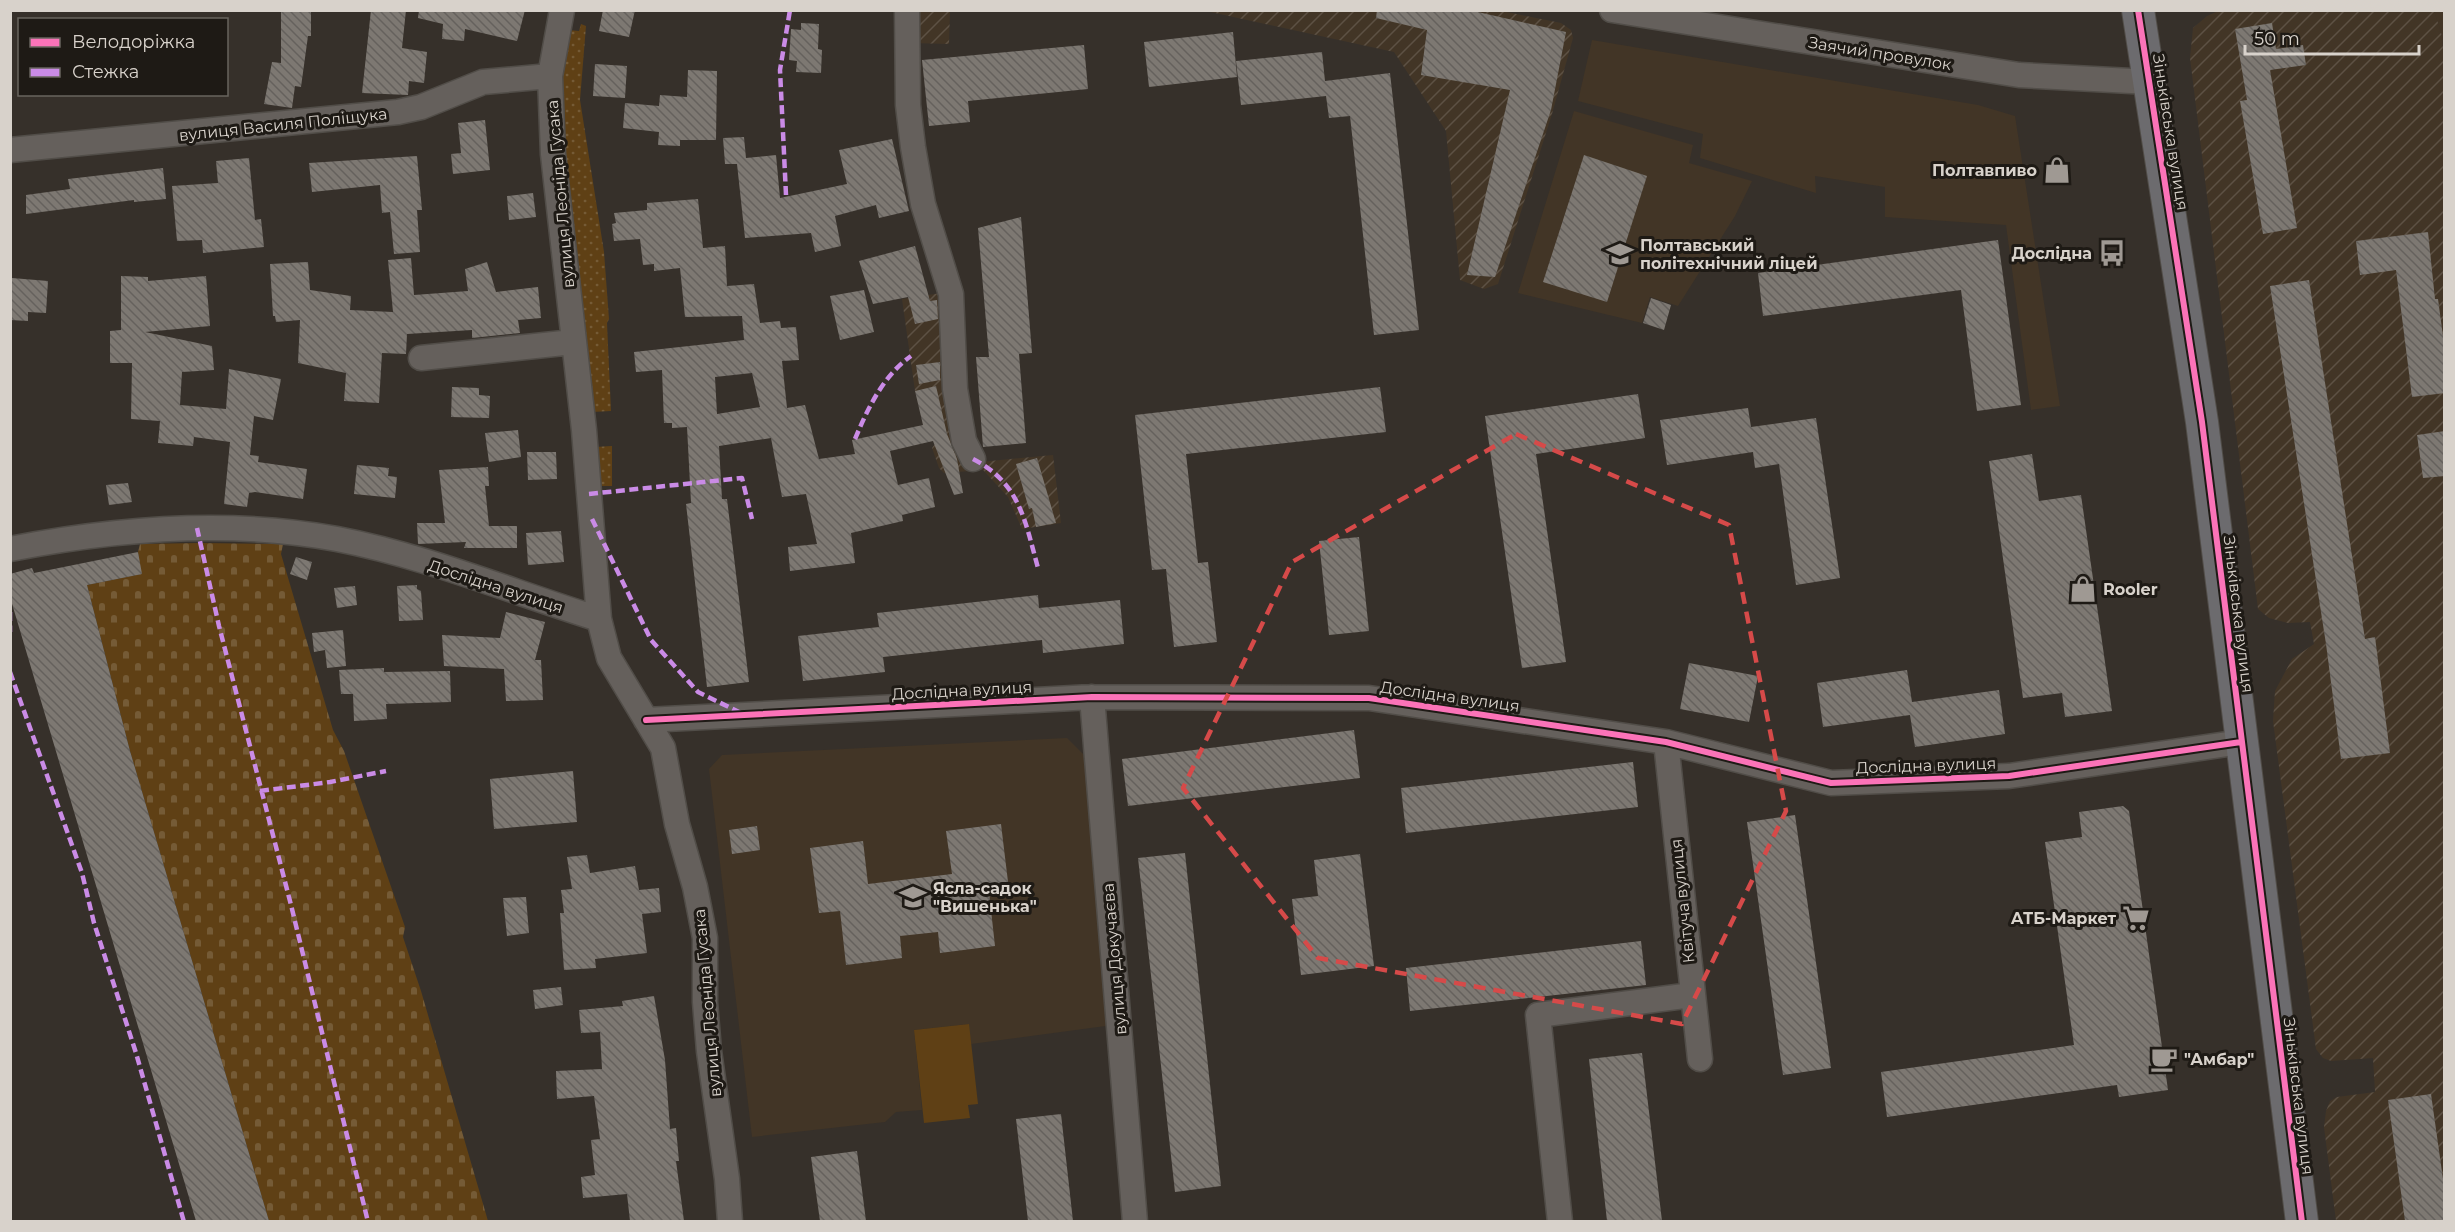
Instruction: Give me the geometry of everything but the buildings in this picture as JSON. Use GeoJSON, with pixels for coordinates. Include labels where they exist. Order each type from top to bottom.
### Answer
{"type":"FeatureCollection","features":[{"type":"Feature","properties":{"kind":"main road","name":"Зіньківська вулиця"},"geometry":{"type":"LineString","coordinates":[[2138,10],[2202,422],[2301,1221]]}},
{"type":"Feature","properties":{"kind":"street","name":"вулиця Леоніда Гусака"},"geometry":{"type":"LineString","coordinates":[[562,10],[550,76],[555,187],[584,430],[598,619]]}},
{"type":"Feature","properties":{"kind":"street"},"geometry":{"type":"LineString","coordinates":[[907,10],[908,105],[913,147],[923,204],[951,294],[955,389],[964,441],[973,459]]}},
{"type":"Feature","properties":{"kind":"street","name":"Заячий провулок"},"geometry":{"type":"LineString","coordinates":[[1612,10],[2019,75],[2150,82]]}},
{"type":"Feature","properties":{"kind":"street","name":"вулиця Василя Поліщука"},"geometry":{"type":"LineString","coordinates":[[10,150],[398,112],[421,107],[483,82],[550,76]]}},
{"type":"Feature","properties":{"kind":"street"},"geometry":{"type":"LineString","coordinates":[[421,358],[573,342]]}},
{"type":"Feature","properties":{"kind":"street","name":"Дослідна вулиця"},"geometry":{"type":"LineString","coordinates":[[10,549],[81,537],[138,531],[197,528],[272,530],[337,539],[405,556],[598,619]]}},
{"type":"Feature","properties":{"kind":"street"},"geometry":{"type":"LineString","coordinates":[[598,619],[609,658],[646,720]]}},
{"type":"Feature","properties":{"kind":"street","name":"Дослідна вулиця"},"geometry":{"type":"LineString","coordinates":[[646,720],[1092,698],[1369,698],[1666,742],[1831,783],[2009,776],[2241,742]]}},
{"type":"Feature","properties":{"kind":"street","name":"вулиця Докучаєва"},"geometry":{"type":"LineString","coordinates":[[1092,698],[1135,1221]]}},
{"type":"Feature","properties":{"kind":"street","name":"вулиця Леоніда Гусака"},"geometry":{"type":"LineString","coordinates":[[646,720],[663,748],[677,824],[696,887],[704,930],[709,1051],[730,1221]]}},
{"type":"Feature","properties":{"kind":"street","name":"Квітуча вулиця"},"geometry":{"type":"LineString","coordinates":[[1666,742],[1700,1059]]}},
{"type":"Feature","properties":{"kind":"street"},"geometry":{"type":"LineString","coordinates":[[1560,1221],[1538,1015],[1692,995]]}},
{"type":"Feature","properties":{"kind":"highlighted area"},"geometry":{"type":"Polygon","coordinates":[[[1516,434],[1729,525],[1786,811],[1682,1024],[1318,958],[1183,788],[1292,562],[1516,434]]]}},
{"type":"Feature","properties":{"kind":"shaded area"},"geometry":{"type":"Polygon","coordinates":[[[2434,10],[2442,36],[2444,63],[2444,1221],[2336,1221],[2324,1127],[2326,1111],[2330,1101],[2337,1097],[2375,1092],[2373,1058],[2331,1061],[2323,1058],[2316,1049],[2273,721],[2275,691],[2292,659],[2314,644],[2310,622],[2288,623],[2269,618],[2258,609],[2190,58],[2193,28],[2207,16],[2218,11],[2434,10]]]}},
{"type":"Feature","properties":{"kind":"shaded area"},"geometry":{"type":"Polygon","coordinates":[[[911,11],[950,11],[949,44],[910,43],[911,11]]]}},
{"type":"Feature","properties":{"kind":"shaded area"},"geometry":{"type":"Polygon","coordinates":[[[1206,11],[1502,11],[1561,23],[1571,30],[1573,38],[1552,114],[1498,284],[1484,289],[1460,280],[1446,131],[1394,52],[1206,11]]]}},
{"type":"Feature","properties":{"kind":"shaded area"},"geometry":{"type":"Polygon","coordinates":[[[2434,11],[2444,11],[2444,63],[2442,36],[2434,11]]]}},
{"type":"Feature","properties":{"kind":"shaded area"},"geometry":{"type":"Polygon","coordinates":[[[1592,40],[1978,105],[2015,116],[2060,406],[2031,410],[2006,225],[1885,217],[1885,187],[1815,176],[1816,193],[1700,158],[1703,134],[1578,101],[1592,40]]]}},
{"type":"Feature","properties":{"kind":"shaded area","name":"Полтавський політехнічний ліцей"},"geometry":{"type":"Polygon","coordinates":[[[1574,111],[1693,145],[1689,163],[1752,181],[1735,216],[1678,306],[1650,297],[1642,323],[1518,293],[1574,111]]]}},
{"type":"Feature","properties":{"kind":"shaded area"},"geometry":{"type":"Polygon","coordinates":[[[941,293],[970,463],[1053,455],[1061,523],[1022,529],[1008,497],[983,470],[944,473],[939,468],[932,448],[935,444],[915,391],[902,299],[941,293]]]}},
{"type":"Feature","properties":{"kind":"shaded area","name":"Ясла-садок \"Вишенька\""},"geometry":{"type":"Polygon","coordinates":[[[1067,738],[1091,762],[1113,1025],[971,1044],[968,1024],[914,1030],[922,1110],[896,1112],[885,1122],[752,1137],[709,769],[722,755],[1067,738]]]}},
{"type":"Feature","properties":{"kind":"green space"},"geometry":{"type":"Polygon","coordinates":[[[581,24],[586,26],[580,100],[604,252],[609,319],[607,323],[611,411],[592,412],[564,182],[561,82],[568,30],[579,31],[581,24]]]}},
{"type":"Feature","properties":{"kind":"green space"},"geometry":{"type":"Polygon","coordinates":[[[612,446],[612,486],[598,486],[595,447],[612,446]]]}},
{"type":"Feature","properties":{"kind":"green space"},"geometry":{"type":"Polygon","coordinates":[[[140,544],[283,544],[281,554],[333,730],[344,751],[405,927],[403,937],[488,1221],[269,1221],[130,751],[87,585],[141,574],[138,552],[140,544]]]}},
{"type":"Feature","properties":{"kind":"green space"},"geometry":{"type":"Polygon","coordinates":[[[969,1024],[978,1104],[968,1105],[970,1118],[924,1123],[914,1030],[969,1024]]]}},
{"type":"Feature","properties":{"kind":"marked path"},"geometry":{"type":"LineString","coordinates":[[786,195],[780,70],[790,10]]}},
{"type":"Feature","properties":{"kind":"marked path"},"geometry":{"type":"LineString","coordinates":[[855,439],[871,404],[884,383],[911,356]]}},
{"type":"Feature","properties":{"kind":"marked path"},"geometry":{"type":"LineString","coordinates":[[973,459],[989,469],[1011,492],[1024,519],[1038,568]]}},
{"type":"Feature","properties":{"kind":"marked path"},"geometry":{"type":"LineString","coordinates":[[589,494],[742,478],[752,519]]}},
{"type":"Feature","properties":{"kind":"marked path"},"geometry":{"type":"LineString","coordinates":[[592,519],[651,640],[698,692],[741,713]]}},
{"type":"Feature","properties":{"kind":"marked path"},"geometry":{"type":"LineString","coordinates":[[197,528],[219,626],[291,905],[368,1222]]}},
{"type":"Feature","properties":{"kind":"marked path"},"geometry":{"type":"LineString","coordinates":[[10,612],[10,632]]}},
{"type":"Feature","properties":{"kind":"marked path"},"geometry":{"type":"LineString","coordinates":[[10,672],[82,873],[94,923],[136,1053],[184,1222]]}},
{"type":"Feature","properties":{"kind":"marked path"},"geometry":{"type":"LineString","coordinates":[[260,791],[330,782],[386,771]]}},
{"type":"Feature","properties":{"kind":"cycle path"},"geometry":{"type":"LineString","coordinates":[[2138,10],[2202,422],[2302,1222]]}},
{"type":"Feature","properties":{"kind":"cycle path"},"geometry":{"type":"LineString","coordinates":[[646,720],[1092,697],[1369,698],[1666,742],[1831,783],[2009,776],[2241,742]]}},
{"type":"Feature","properties":{"kind":"place","name":"Полтавпиво"},"geometry":{"type":"Point","coordinates":[2057,170]}},
{"type":"Feature","properties":{"kind":"place","name":"Дослідна"},"geometry":{"type":"Point","coordinates":[2112,253]}},
{"type":"Feature","properties":{"kind":"place","name":"Полтавський політехнічний ліцей"},"geometry":{"type":"Point","coordinates":[1620,254]}},
{"type":"Feature","properties":{"kind":"place","name":"Rooler"},"geometry":{"type":"Point","coordinates":[2083,589]}},
{"type":"Feature","properties":{"kind":"place","name":"Ясла-садок \"Вишенька\""},"geometry":{"type":"Point","coordinates":[913,897]}},
{"type":"Feature","properties":{"kind":"place","name":"АТБ-Маркет"},"geometry":{"type":"Point","coordinates":[2136,918]}},
{"type":"Feature","properties":{"kind":"place","name":"\"Амбар\""},"geometry":{"type":"Point","coordinates":[2164,1059]}}]}
